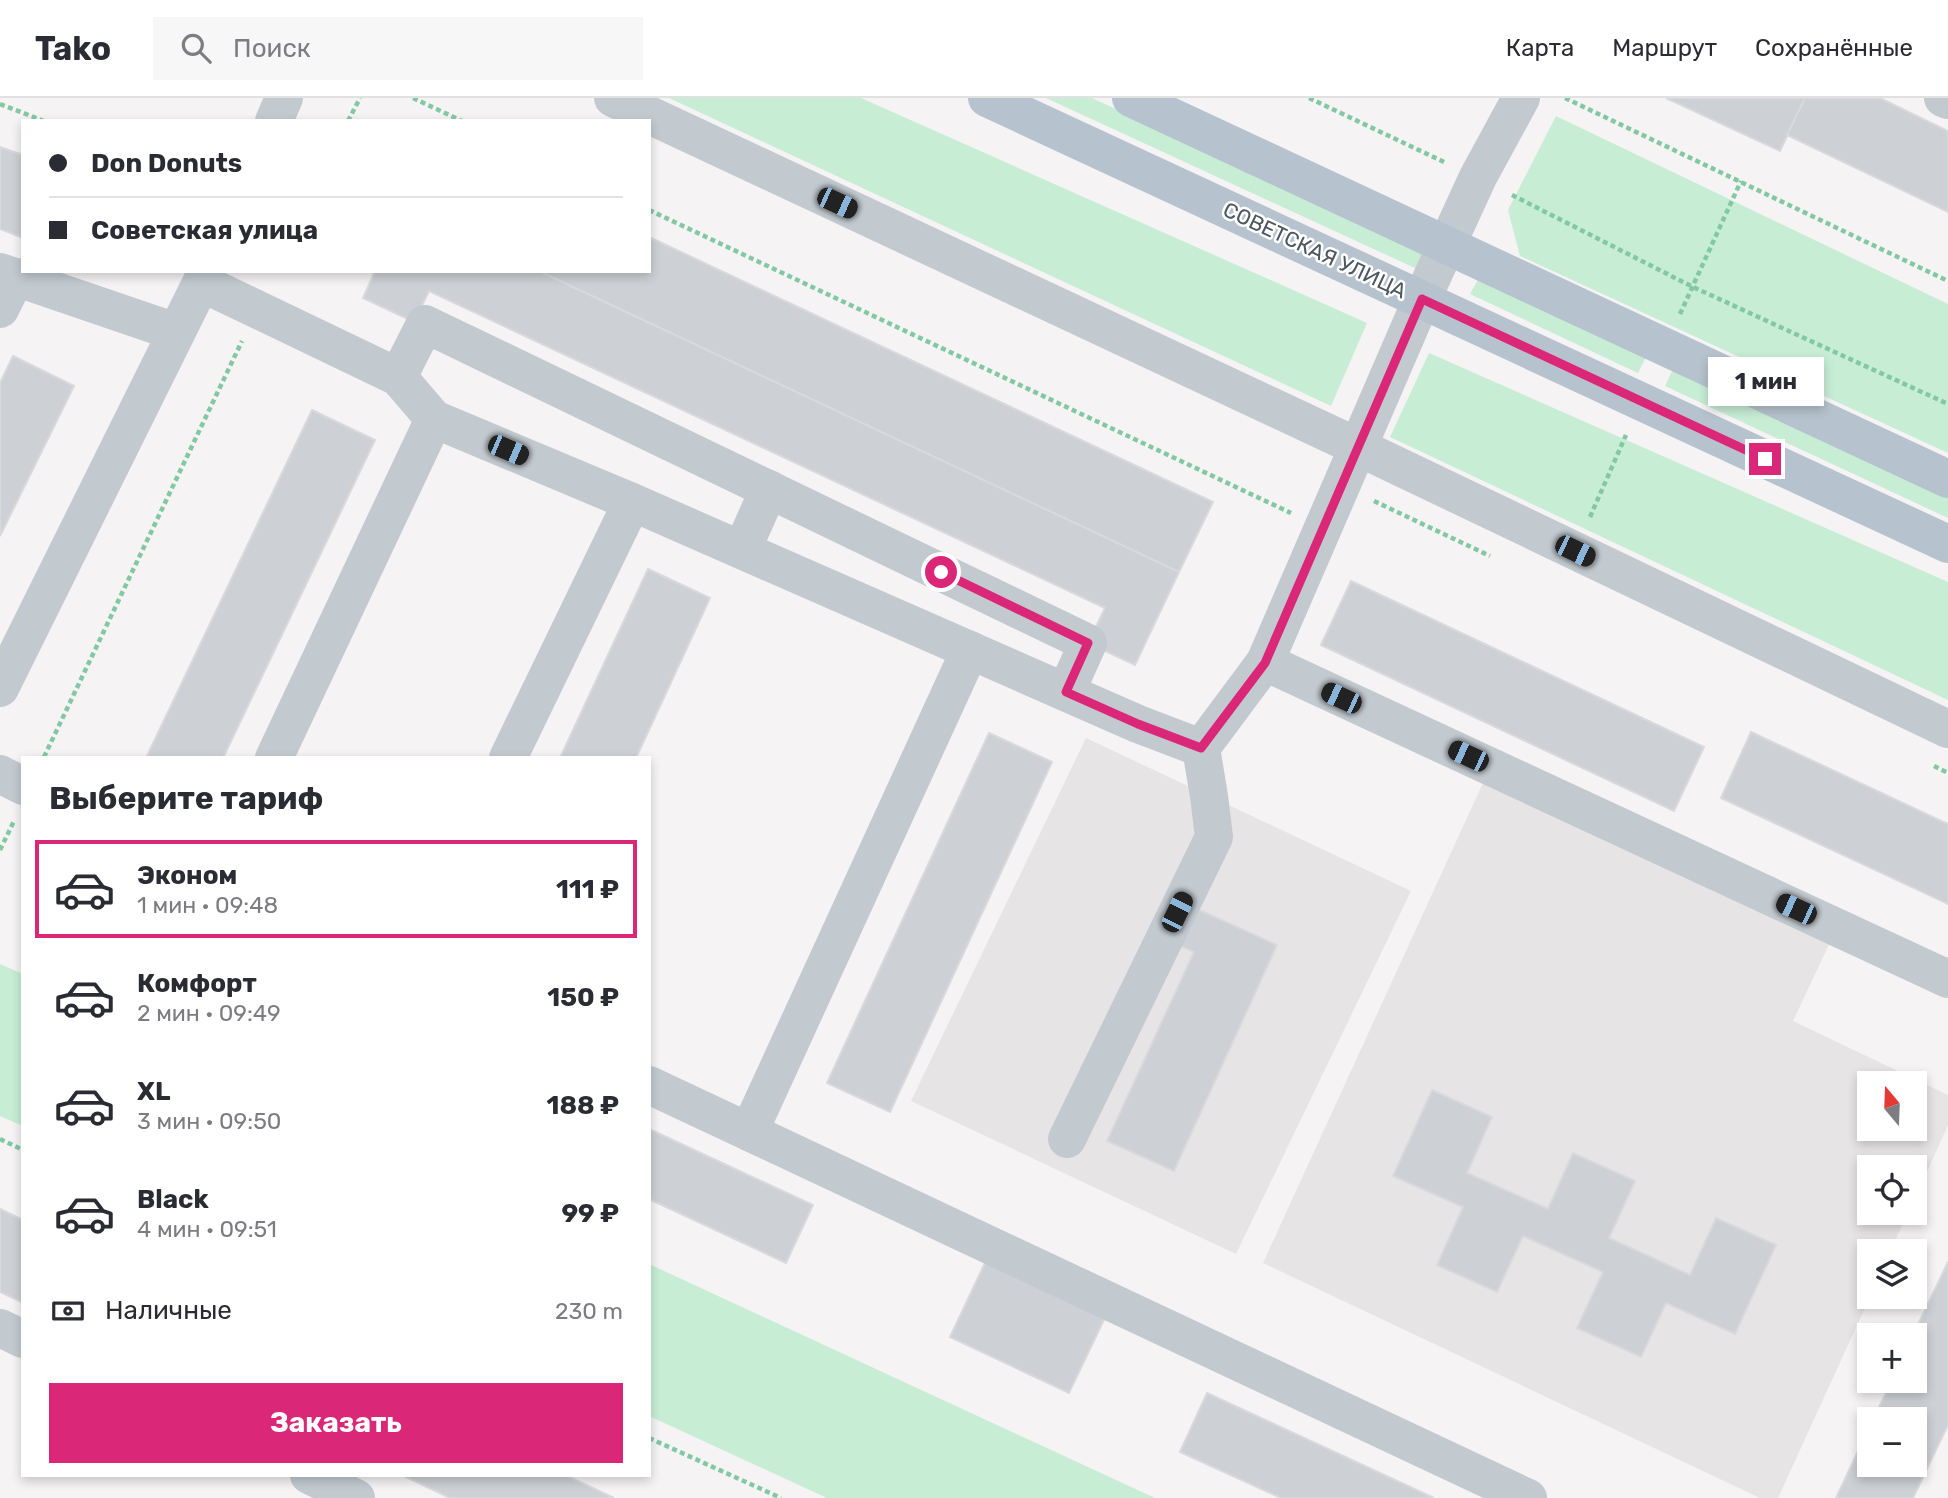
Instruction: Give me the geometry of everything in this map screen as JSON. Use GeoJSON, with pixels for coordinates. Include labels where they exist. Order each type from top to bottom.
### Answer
{"type":"FeatureCollection","features":[{"type":"Feature","properties":{"kind":"main road","name":"СОВЕТСКАЯ УЛИЦА"},"geometry":{"type":"LineString","coordinates":[[987,98],[1948,544]]}},
{"type":"Feature","properties":{"kind":"main road"},"geometry":{"type":"LineString","coordinates":[[1131,98],[1948,479]]}},
{"type":"Feature","properties":{"kind":"street"},"geometry":{"type":"LineString","coordinates":[[275,119],[284,98]]}},
{"type":"Feature","properties":{"kind":"street"},"geometry":{"type":"LineString","coordinates":[[613,98],[1359,447],[1948,729]]}},
{"type":"Feature","properties":{"kind":"street"},"geometry":{"type":"LineString","coordinates":[[1067,1139],[1214,836],[1201,748],[1265,663],[1422,299],[1478,177],[1521,98]]}},
{"type":"Feature","properties":{"kind":"street"},"geometry":{"type":"LineString","coordinates":[[1943,98],[1948,100]]}},
{"type":"Feature","properties":{"kind":"street"},"geometry":{"type":"LineString","coordinates":[[0,688],[204,277],[257,310],[398,377],[434,419],[632,502],[1138,724],[1201,748]]}},
{"type":"Feature","properties":{"kind":"street"},"geometry":{"type":"LineString","coordinates":[[5,286],[176,332]]}},
{"type":"Feature","properties":{"kind":"street"},"geometry":{"type":"LineString","coordinates":[[398,377],[425,324],[1088,643],[1066,692]]}},
{"type":"Feature","properties":{"kind":"street"},"geometry":{"type":"LineString","coordinates":[[275,756],[434,419]]}},
{"type":"Feature","properties":{"kind":"street"},"geometry":{"type":"LineString","coordinates":[[742,550],[769,489]]}},
{"type":"Feature","properties":{"kind":"street"},"geometry":{"type":"LineString","coordinates":[[509,756],[632,502]]}},
{"type":"Feature","properties":{"kind":"street"},"geometry":{"type":"LineString","coordinates":[[748,1132],[970,650]]}},
{"type":"Feature","properties":{"kind":"street"},"geometry":{"type":"LineString","coordinates":[[1265,663],[1948,979]]}},
{"type":"Feature","properties":{"kind":"street"},"geometry":{"type":"LineString","coordinates":[[0,774],[20,799]]}},
{"type":"Feature","properties":{"kind":"street"},"geometry":{"type":"LineString","coordinates":[[651,1086],[1528,1498]]}},
{"type":"Feature","properties":{"kind":"street"},"geometry":{"type":"LineString","coordinates":[[0,1328],[21,1338]]}},
{"type":"Feature","properties":{"kind":"street"},"geometry":{"type":"LineString","coordinates":[[313,1477],[356,1498]]}},
{"type":"Feature","properties":{"kind":"path"},"geometry":{"type":"LineString","coordinates":[[349,119],[359,98]]}},
{"type":"Feature","properties":{"kind":"path"},"geometry":{"type":"LineString","coordinates":[[414,98],[457,119]]}},
{"type":"Feature","properties":{"kind":"path"},"geometry":{"type":"LineString","coordinates":[[1309,98],[1478,177],[1693,287],[1948,404]]}},
{"type":"Feature","properties":{"kind":"path"},"geometry":{"type":"LineString","coordinates":[[1565,98],[1948,281]]}},
{"type":"Feature","properties":{"kind":"path"},"geometry":{"type":"LineString","coordinates":[[0,104],[39,119]]}},
{"type":"Feature","properties":{"kind":"path"},"geometry":{"type":"LineString","coordinates":[[1678,320],[1741,181]]}},
{"type":"Feature","properties":{"kind":"path"},"geometry":{"type":"LineString","coordinates":[[651,210],[1324,528]]}},
{"type":"Feature","properties":{"kind":"path"},"geometry":{"type":"LineString","coordinates":[[44,756],[257,310]]}},
{"type":"Feature","properties":{"kind":"path"},"geometry":{"type":"LineString","coordinates":[[1575,551],[1627,432]]}},
{"type":"Feature","properties":{"kind":"path"},"geometry":{"type":"LineString","coordinates":[[0,850],[20,799]]}},
{"type":"Feature","properties":{"kind":"path"},"geometry":{"type":"LineString","coordinates":[[0,1139],[21,1149]]}},
{"type":"Feature","properties":{"kind":"path"},"geometry":{"type":"LineString","coordinates":[[651,1439],[781,1498]]}},
{"type":"Feature","properties":{"kind":"shaded area"},"geometry":{"type":"Polygon","coordinates":[[[1086,738],[1411,891],[1236,1254],[911,1101],[1086,738]]]}},
{"type":"Feature","properties":{"kind":"shaded area"},"geometry":{"type":"Polygon","coordinates":[[[1488,772],[1833,936],[1793,1021],[1898,1071],[1857,1071],[1857,1141],[1927,1141],[1927,1085],[1948,1095],[1948,1125],[1927,1171],[1927,1155],[1857,1155],[1857,1225],[1902,1225],[1896,1239],[1857,1239],[1857,1309],[1865,1309],[1778,1498],[1760,1498],[1263,1263],[1488,772]]]}},
{"type":"Feature","properties":{"kind":"green space"},"geometry":{"type":"Polygon","coordinates":[[[669,98],[861,98],[1367,323],[1331,406],[669,98]]]}},
{"type":"Feature","properties":{"kind":"green space"},"geometry":{"type":"Polygon","coordinates":[[[1046,98],[1092,98],[1425,251],[1417,269],[1046,98]]]}},
{"type":"Feature","properties":{"kind":"green space"},"geometry":{"type":"Polygon","coordinates":[[[1556,116],[1948,304],[1948,453],[1520,256],[1508,210],[1556,116]]]}},
{"type":"Feature","properties":{"kind":"green space"},"geometry":{"type":"Polygon","coordinates":[[[1479,278],[1647,355],[1638,373],[1470,294],[1479,278]]]}},
{"type":"Feature","properties":{"kind":"green space"},"geometry":{"type":"Polygon","coordinates":[[[1429,353],[1948,582],[1948,700],[1390,437],[1429,353]]]}},
{"type":"Feature","properties":{"kind":"green space"},"geometry":{"type":"Polygon","coordinates":[[[1673,369],[1948,498],[1948,518],[1665,386],[1673,369]]]}},
{"type":"Feature","properties":{"kind":"green space"},"geometry":{"type":"Polygon","coordinates":[[[0,964],[21,973],[21,1125],[0,1116],[0,964]]]}},
{"type":"Feature","properties":{"kind":"green space"},"geometry":{"type":"Polygon","coordinates":[[[651,1265],[1155,1498],[827,1498],[651,1417],[651,1265]]]}},
{"type":"Feature","properties":{"kind":"building"},"geometry":{"type":"Polygon","coordinates":[[[1666,98],[1805,98],[1780,151],[1666,98]]]}},
{"type":"Feature","properties":{"kind":"building"},"geometry":{"type":"Polygon","coordinates":[[[1805,98],[1880,98],[1948,131],[1948,212],[1787,135],[1805,98]]]}},
{"type":"Feature","properties":{"kind":"building"},"geometry":{"type":"Polygon","coordinates":[[[0,147],[21,154],[21,237],[0,229],[0,147]]]}},
{"type":"Feature","properties":{"kind":"building"},"geometry":{"type":"Polygon","coordinates":[[[651,238],[1213,502],[1179,572],[543,273],[651,273],[651,238]]]}},
{"type":"Feature","properties":{"kind":"building"},"geometry":{"type":"Polygon","coordinates":[[[374,273],[543,273],[1179,572],[1135,665],[1088,643],[1105,608],[429,291],[414,322],[363,298],[374,273]]]}},
{"type":"Feature","properties":{"kind":"building"},"geometry":{"type":"Polygon","coordinates":[[[13,356],[74,386],[0,536],[0,383],[13,356]]]}},
{"type":"Feature","properties":{"kind":"building"},"geometry":{"type":"Polygon","coordinates":[[[312,410],[375,440],[224,756],[147,756],[312,410]]]}},
{"type":"Feature","properties":{"kind":"building"},"geometry":{"type":"Polygon","coordinates":[[[648,569],[710,598],[637,756],[561,756],[648,569]]]}},
{"type":"Feature","properties":{"kind":"building"},"geometry":{"type":"Polygon","coordinates":[[[1351,581],[1704,747],[1674,811],[1321,645],[1351,581]]]}},
{"type":"Feature","properties":{"kind":"building"},"geometry":{"type":"Polygon","coordinates":[[[1751,732],[1948,824],[1948,904],[1721,798],[1751,732]]]}},
{"type":"Feature","properties":{"kind":"building"},"geometry":{"type":"Polygon","coordinates":[[[989,733],[1052,762],[890,1112],[827,1083],[989,733]]]}},
{"type":"Feature","properties":{"kind":"building"},"geometry":{"type":"Polygon","coordinates":[[[1184,903],[1277,945],[1174,1171],[1107,1141],[1194,952],[1167,940],[1184,903]]]}},
{"type":"Feature","properties":{"kind":"building"},"geometry":{"type":"Polygon","coordinates":[[[1432,1090],[1492,1117],[1467,1173],[1548,1209],[1573,1153],[1635,1181],[1609,1238],[1690,1275],[1716,1218],[1776,1245],[1735,1334],[1666,1303],[1641,1357],[1577,1328],[1603,1272],[1523,1236],[1497,1292],[1437,1265],[1463,1207],[1393,1176],[1432,1090]]]}},
{"type":"Feature","properties":{"kind":"building"},"geometry":{"type":"Polygon","coordinates":[[[651,1130],[813,1205],[786,1263],[651,1200],[651,1130]]]}},
{"type":"Feature","properties":{"kind":"building"},"geometry":{"type":"Polygon","coordinates":[[[0,1209],[21,1219],[21,1302],[0,1292],[0,1209]]]}},
{"type":"Feature","properties":{"kind":"building"},"geometry":{"type":"Polygon","coordinates":[[[993,1246],[1112,1303],[1069,1393],[950,1337],[993,1246]]]}},
{"type":"Feature","properties":{"kind":"building"},"geometry":{"type":"Polygon","coordinates":[[[1948,1262],[1948,1425],[1927,1469],[1927,1407],[1879,1407],[1886,1393],[1927,1393],[1927,1323],[1919,1323],[1948,1262]]]}},
{"type":"Feature","properties":{"kind":"building"},"geometry":{"type":"Polygon","coordinates":[[[1207,1393],[1434,1498],[1281,1498],[1180,1452],[1207,1393]]]}},
{"type":"Feature","properties":{"kind":"building"},"geometry":{"type":"Polygon","coordinates":[[[1857,1453],[1857,1477],[1923,1477],[1913,1498],[1836,1498],[1857,1453]]]}},
{"type":"Feature","properties":{"kind":"building"},"geometry":{"type":"Polygon","coordinates":[[[406,1477],[569,1477],[614,1498],[450,1498],[406,1477]]]}},
{"type":"Feature","properties":{"kind":"route"},"geometry":{"type":"LineString","coordinates":[[941,572],[1088,643],[1066,692],[1201,748],[1265,663],[1422,299],[1765,459]]}}]}
